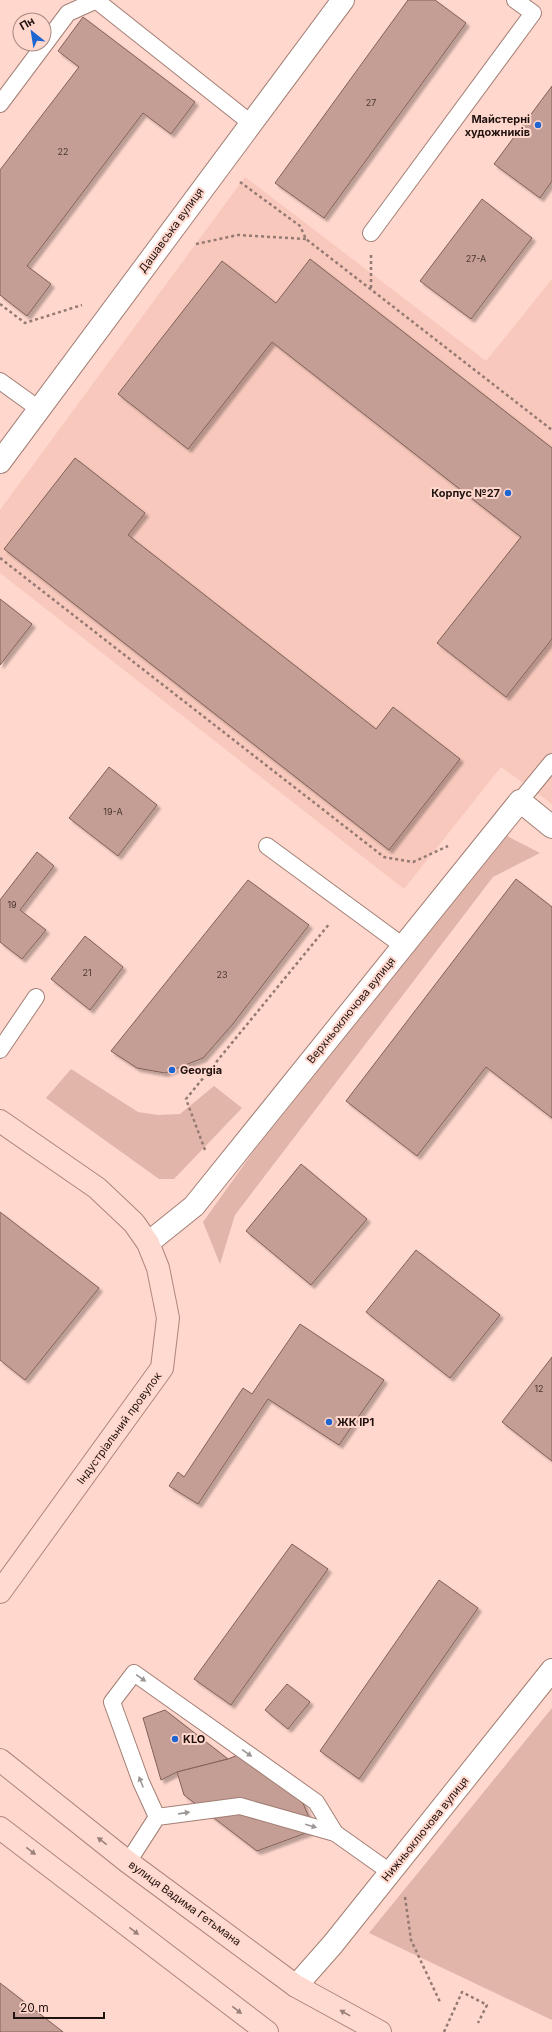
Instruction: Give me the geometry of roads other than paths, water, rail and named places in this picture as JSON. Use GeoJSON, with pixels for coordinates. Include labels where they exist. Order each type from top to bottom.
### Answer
{"type":"FeatureCollection","features":[{"type":"Feature","properties":{"kind":"main road","name":"Індустріальний провулок"},"geometry":{"type":"LineString","coordinates":[[0,1121],[97,1188],[134,1223],[148,1243],[158,1268],[168,1318],[162,1368],[0,1592]]}},
{"type":"Feature","properties":{"kind":"main road","name":"вулиця Вадима Гетьмана"},"geometry":{"type":"LineString","coordinates":[[0,1760],[128,1862],[296,1986],[380,2032]]}},
{"type":"Feature","properties":{"kind":"main road"},"geometry":{"type":"LineString","coordinates":[[0,1828],[267,2032]]}},
{"type":"Feature","properties":{"kind":"street","name":"Дашавська вулиця"},"geometry":{"type":"LineString","coordinates":[[0,462],[343,0]]}},
{"type":"Feature","properties":{"kind":"street"},"geometry":{"type":"LineString","coordinates":[[520,801],[552,827]]}},
{"type":"Feature","properties":{"kind":"street","name":"Верхньоключова вулиця"},"geometry":{"type":"LineString","coordinates":[[148,1243],[194,1206],[520,801]]}},
{"type":"Feature","properties":{"kind":"street","name":"Нижньоключова вулиця"},"geometry":{"type":"LineString","coordinates":[[296,1986],[333,1944],[552,1670]]}},
{"type":"Feature","properties":{"kind":"lane"},"geometry":{"type":"LineString","coordinates":[[0,104],[68,13],[97,0],[252,124]]}},
{"type":"Feature","properties":{"kind":"lane"},"geometry":{"type":"LineString","coordinates":[[371,233],[533,13],[515,0]]}},
{"type":"Feature","properties":{"kind":"lane"},"geometry":{"type":"LineString","coordinates":[[0,381],[39,410]]}},
{"type":"Feature","properties":{"kind":"lane"},"geometry":{"type":"LineString","coordinates":[[520,801],[552,762]]}},
{"type":"Feature","properties":{"kind":"lane"},"geometry":{"type":"LineString","coordinates":[[267,846],[403,946]]}},
{"type":"Feature","properties":{"kind":"lane"},"geometry":{"type":"LineString","coordinates":[[0,1050],[36,997]]}},
{"type":"Feature","properties":{"kind":"lane"},"geometry":{"type":"LineString","coordinates":[[157,1817],[141,1782],[112,1702],[134,1673],[316,1802],[335,1833]]}},
{"type":"Feature","properties":{"kind":"lane"},"geometry":{"type":"LineString","coordinates":[[128,1862],[157,1817],[240,1806],[335,1833],[390,1872]]}},
{"type":"Feature","properties":{"kind":"place","name":"Майстерні художників"},"geometry":{"type":"Point","coordinates":[538,125]}},
{"type":"Feature","properties":{"kind":"place","name":"Корпус №27"},"geometry":{"type":"Point","coordinates":[508,493]}},
{"type":"Feature","properties":{"kind":"place","name":"Georgia"},"geometry":{"type":"Point","coordinates":[172,1070]}},
{"type":"Feature","properties":{"kind":"place","name":"ЖК IP1"},"geometry":{"type":"Point","coordinates":[329,1422]}},
{"type":"Feature","properties":{"kind":"place","name":"KLO"},"geometry":{"type":"Point","coordinates":[175,1739]}}]}
